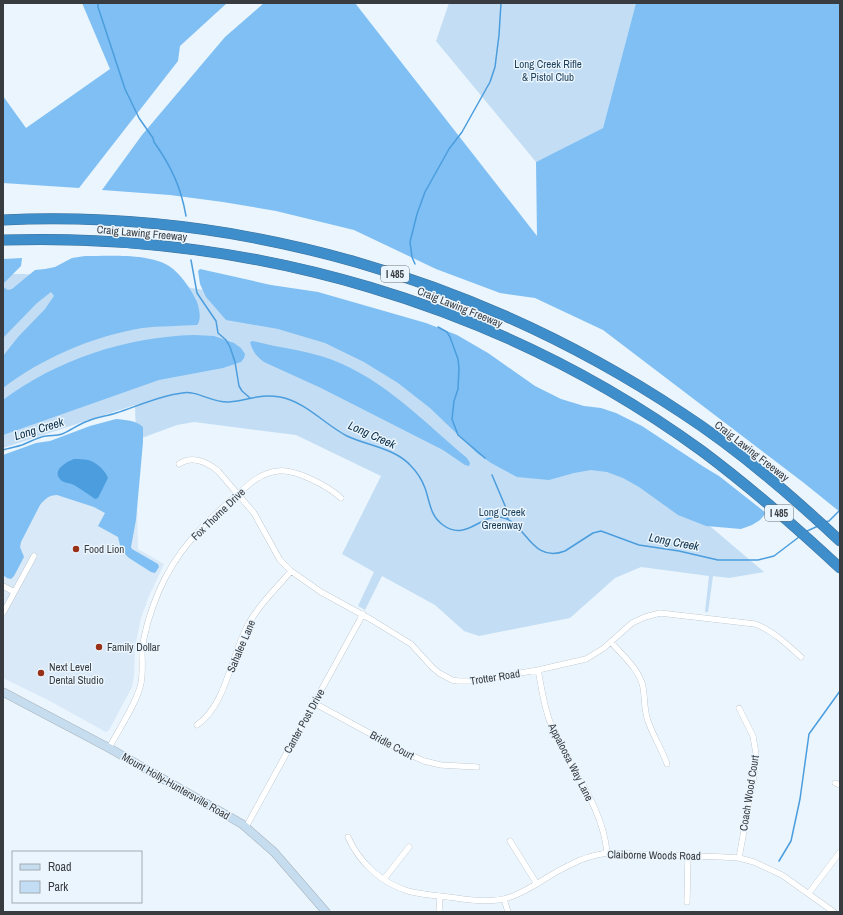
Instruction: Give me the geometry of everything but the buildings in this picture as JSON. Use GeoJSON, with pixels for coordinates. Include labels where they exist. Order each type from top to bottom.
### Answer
{"type":"FeatureCollection","features":[{"type":"Feature","properties":{"kind":"highway","name":"Craig Lawing Freeway"},"geometry":{"type":"LineString","coordinates":[[3,220],[112,220],[197,229],[260,239],[322,252],[400,275],[495,311],[580,352],[643,388],[683,414],[746,458],[799,503],[840,541]]}},
{"type":"Feature","properties":{"kind":"highway","name":"Craig Lawing Freeway"},"geometry":{"type":"LineString","coordinates":[[3,240],[84,240],[164,246],[216,252],[303,269],[380,290],[435,309],[497,334],[581,375],[657,421],[727,470],[780,514],[840,568]]}},
{"type":"Feature","properties":{"kind":"main road","name":"Mount Holly-Huntersville Road"},"geometry":{"type":"LineString","coordinates":[[3,692],[109,748],[219,810],[246,827],[274,852],[326,912]]}},
{"type":"Feature","properties":{"kind":"street","name":"Trotter Road"},"geometry":{"type":"LineString","coordinates":[[179,464],[187,460],[194,460],[207,463],[218,471],[254,513],[280,560],[291,571],[321,592],[362,614],[411,644],[433,668],[452,680],[473,682],[538,670],[586,659],[604,648],[632,623],[652,614],[668,613],[762,626],[801,657]]}},
{"type":"Feature","properties":{"kind":"street","name":"Fox Thorne Drive"},"geometry":{"type":"LineString","coordinates":[[109,748],[139,689],[141,682],[144,638],[153,606],[166,576],[175,560],[196,534],[220,509],[248,485],[270,473],[283,471],[299,475],[332,491],[341,498]]}},
{"type":"Feature","properties":{"kind":"street"},"geometry":{"type":"LineString","coordinates":[[3,613],[34,556]]}},
{"type":"Feature","properties":{"kind":"street","name":"Sahalee Lane"},"geometry":{"type":"LineString","coordinates":[[197,725],[205,719],[226,682],[248,624],[264,600],[291,571]]}},
{"type":"Feature","properties":{"kind":"street"},"geometry":{"type":"LineString","coordinates":[[3,586],[14,592]]}},
{"type":"Feature","properties":{"kind":"street","name":"Canter Post Drive"},"geometry":{"type":"LineString","coordinates":[[246,827],[362,614]]}},
{"type":"Feature","properties":{"kind":"street"},"geometry":{"type":"LineString","coordinates":[[611,642],[641,680],[648,722],[663,752],[667,764]]}},
{"type":"Feature","properties":{"kind":"street","name":"Appaloosa Way Lane"},"geometry":{"type":"LineString","coordinates":[[538,670],[551,726],[594,806],[602,828],[607,854]]}},
{"type":"Feature","properties":{"kind":"street","name":"Bridle Court"},"geometry":{"type":"LineString","coordinates":[[314,703],[404,752],[424,761],[440,765],[477,767]]}},
{"type":"Feature","properties":{"kind":"street","name":"Coach Wood Court"},"geometry":{"type":"LineString","coordinates":[[739,708],[753,736],[756,754],[754,776],[739,858]]}},
{"type":"Feature","properties":{"kind":"street","name":"Claiborne Woods Road"},"geometry":{"type":"LineString","coordinates":[[348,837],[356,853],[384,879],[406,890],[440,896],[481,901],[504,899],[528,890],[536,884],[585,858],[607,854],[688,855],[739,858],[772,869],[809,893],[834,912]]}},
{"type":"Feature","properties":{"kind":"street"},"geometry":{"type":"LineString","coordinates":[[510,841],[536,884]]}},
{"type":"Feature","properties":{"kind":"street"},"geometry":{"type":"LineString","coordinates":[[384,879],[409,847]]}},
{"type":"Feature","properties":{"kind":"street"},"geometry":{"type":"LineString","coordinates":[[809,893],[840,852]]}},
{"type":"Feature","properties":{"kind":"street"},"geometry":{"type":"LineString","coordinates":[[687,902],[688,855]]}},
{"type":"Feature","properties":{"kind":"street"},"geometry":{"type":"LineString","coordinates":[[439,912],[440,896]]}},
{"type":"Feature","properties":{"kind":"street"},"geometry":{"type":"LineString","coordinates":[[504,899],[508,912]]}},
{"type":"Feature","properties":{"kind":"shaded area"},"geometry":{"type":"Polygon","coordinates":[[[82,3],[227,3],[180,46],[178,61],[79,188],[3,183],[3,96],[26,128],[110,69],[82,3]]]}},
{"type":"Feature","properties":{"kind":"shaded area"},"geometry":{"type":"Polygon","coordinates":[[[264,3],[355,3],[537,236],[536,162],[603,128],[636,3],[840,3],[840,512],[603,330],[535,298],[500,293],[436,269],[354,230],[276,211],[223,202],[170,195],[102,190],[142,135],[225,37],[264,3]]]}},
{"type":"Feature","properties":{"kind":"shaded area"},"geometry":{"type":"Polygon","coordinates":[[[85,256],[128,256],[151,259],[169,266],[182,277],[197,302],[200,317],[199,323],[197,325],[142,328],[87,343],[34,367],[3,388],[3,356],[18,337],[45,309],[54,296],[51,292],[37,303],[3,338],[3,287],[8,290],[12,289],[35,270],[55,267],[72,258],[85,256]]]}},
{"type":"Feature","properties":{"kind":"shaded area"},"geometry":{"type":"Polygon","coordinates":[[[22,258],[21,266],[3,284],[3,259],[22,258]]]}},
{"type":"Feature","properties":{"kind":"shaded area"},"geometry":{"type":"Polygon","coordinates":[[[200,269],[271,285],[318,292],[426,323],[457,335],[488,353],[535,386],[561,399],[616,413],[642,426],[719,476],[766,513],[760,520],[741,529],[706,526],[678,515],[639,487],[623,478],[607,472],[591,470],[549,480],[517,477],[491,463],[477,453],[430,408],[398,383],[364,362],[325,343],[278,329],[226,320],[206,297],[200,284],[198,271],[200,269]]]}},
{"type":"Feature","properties":{"kind":"shaded area"},"geometry":{"type":"Polygon","coordinates":[[[194,335],[214,336],[234,343],[241,348],[245,354],[244,358],[241,362],[223,368],[159,380],[3,435],[3,400],[46,373],[94,353],[118,346],[143,340],[194,335]]]}},
{"type":"Feature","properties":{"kind":"shaded area"},"geometry":{"type":"Polygon","coordinates":[[[253,341],[321,356],[350,368],[368,378],[403,402],[467,458],[470,463],[469,466],[465,465],[443,450],[321,388],[264,362],[254,351],[250,342],[253,341]]]}},
{"type":"Feature","properties":{"kind":"shaded area"},"geometry":{"type":"Polygon","coordinates":[[[116,419],[134,422],[143,427],[136,520],[131,547],[158,564],[159,567],[155,573],[129,558],[121,549],[118,537],[98,526],[105,513],[94,507],[57,495],[47,498],[40,505],[21,542],[20,547],[24,557],[14,576],[11,579],[7,578],[3,575],[3,455],[36,443],[50,441],[90,426],[116,419]]]}},
{"type":"Feature","properties":{"kind":"shaded area"},"geometry":{"type":"Polygon","coordinates":[[[136,438],[138,549],[164,564],[149,596],[141,618],[135,647],[132,687],[109,730],[106,732],[48,700],[3,678],[3,481],[136,438]]]}},
{"type":"Feature","properties":{"kind":"shaded area"},"geometry":{"type":"Polygon","coordinates":[[[74,459],[85,459],[91,461],[100,467],[107,475],[108,478],[98,498],[95,499],[74,485],[62,481],[59,477],[58,470],[60,467],[74,459]]]}},
{"type":"Feature","properties":{"kind":"green space","name":"Long Creek Rifle & Pistol Club"},"geometry":{"type":"Polygon","coordinates":[[[449,3],[636,3],[603,128],[536,162],[436,41],[449,3]]]}},
{"type":"Feature","properties":{"kind":"green space","name":"Long Creek Greenway"},"geometry":{"type":"Polygon","coordinates":[[[3,274],[144,280],[258,299],[691,510],[764,572],[729,578],[713,576],[708,612],[705,612],[709,576],[641,567],[615,578],[570,618],[479,636],[464,631],[435,605],[382,576],[365,610],[358,606],[374,572],[342,554],[381,476],[296,435],[194,422],[177,425],[139,439],[136,437],[135,405],[3,448],[3,274]]]}},
{"type":"Feature","properties":{"kind":"waterway"},"geometry":{"type":"LineString","coordinates":[[98,3],[125,89],[139,118],[153,138],[170,168],[178,186],[186,216]]}},
{"type":"Feature","properties":{"kind":"waterway"},"geometry":{"type":"LineString","coordinates":[[415,264],[412,257],[410,242],[417,214],[425,192],[449,149],[462,132],[490,82],[495,67],[501,3]]}},
{"type":"Feature","properties":{"kind":"waterway"},"geometry":{"type":"LineString","coordinates":[[191,260],[197,293],[216,321],[218,333],[226,340],[230,347],[235,362],[239,386],[250,398]]}},
{"type":"Feature","properties":{"kind":"waterway"},"geometry":{"type":"LineString","coordinates":[[438,327],[447,332],[458,359],[458,389],[454,401],[452,419],[458,435],[485,458]]}},
{"type":"Feature","properties":{"kind":"waterway","name":"Long Creek"},"geometry":{"type":"LineString","coordinates":[[3,450],[22,445],[37,438],[60,435],[91,420],[173,394],[193,393],[223,402],[273,396],[289,400],[307,408],[347,436],[389,451],[405,460],[421,479],[435,517],[443,525],[452,530],[460,531],[467,529],[496,517],[504,518],[512,522],[537,548],[554,554],[565,551],[593,533],[601,531],[639,545],[679,551],[718,560],[758,560],[774,556],[799,537]]}},
{"type":"Feature","properties":{"kind":"waterway"},"geometry":{"type":"LineString","coordinates":[[492,475],[506,508],[508,519]]}},
{"type":"Feature","properties":{"kind":"waterway","name":"Long Creek"},"geometry":{"type":"LineString","coordinates":[[825,522],[829,521],[840,510]]}},
{"type":"Feature","properties":{"kind":"waterway","name":"Long Creek"},"geometry":{"type":"LineString","coordinates":[[805,532],[818,526]]}},
{"type":"Feature","properties":{"kind":"waterway"},"geometry":{"type":"LineString","coordinates":[[779,861],[791,841],[800,799],[809,734],[840,691]]}},
{"type":"Feature","properties":{"kind":"place","name":"Food Lion"},"geometry":{"type":"Point","coordinates":[76,549]}},
{"type":"Feature","properties":{"kind":"place","name":"Family Dollar"},"geometry":{"type":"Point","coordinates":[99,647]}},
{"type":"Feature","properties":{"kind":"place","name":"Next Level Dental Studio"},"geometry":{"type":"Point","coordinates":[41,673]}}]}
